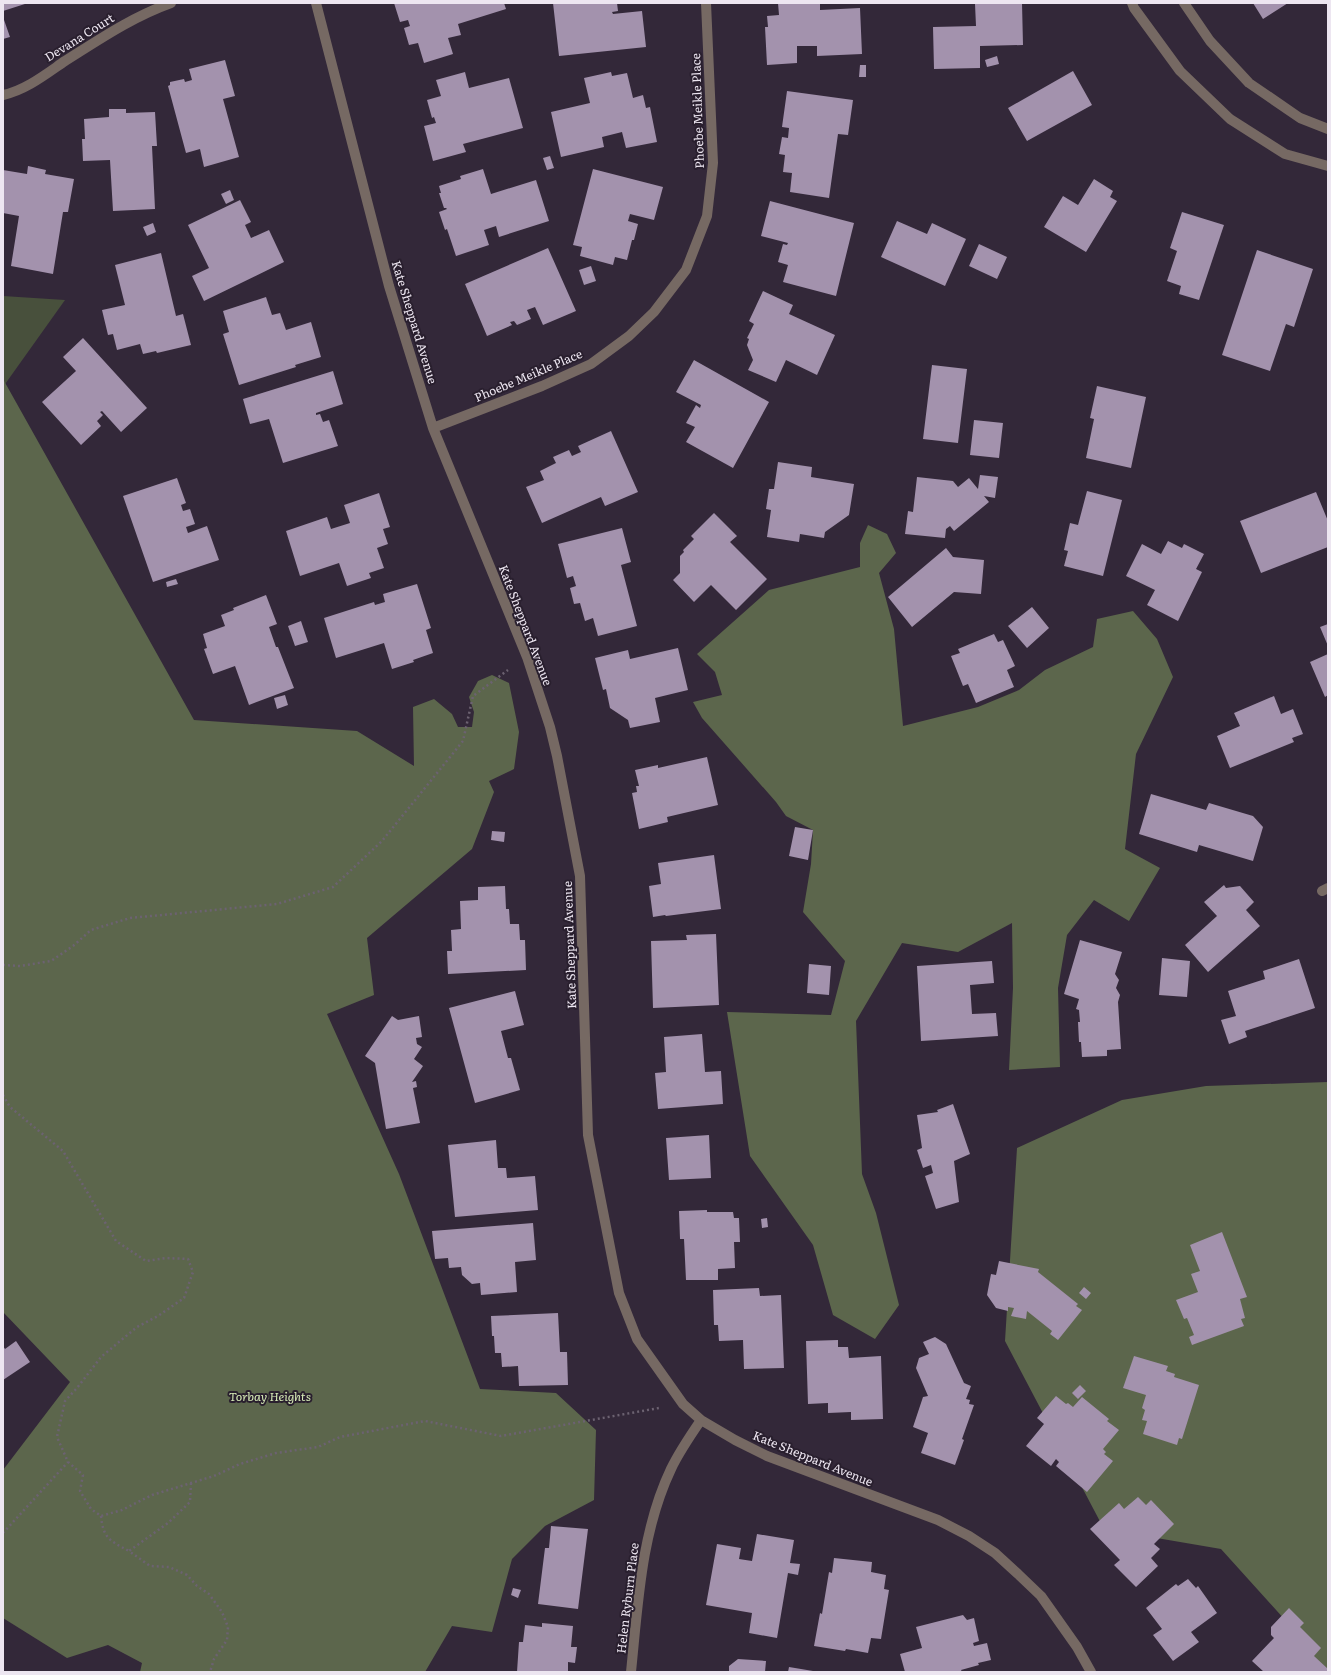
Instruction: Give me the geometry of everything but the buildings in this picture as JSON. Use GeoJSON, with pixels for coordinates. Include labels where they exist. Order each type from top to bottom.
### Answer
{"type":"FeatureCollection","features":[{"type":"Feature","properties":{"kind":"street","name":"Devana Court"},"geometry":{"type":"LineString","coordinates":[[3,95],[12,93],[39,78],[114,30],[147,11],[170,3]]}},
{"type":"Feature","properties":{"kind":"street","name":"Kate Sheppard Avenue"},"geometry":{"type":"LineString","coordinates":[[316,3],[389,286],[433,428],[527,657],[550,727],[557,756],[580,876],[588,1136],[619,1293],[637,1339],[683,1404],[701,1420],[735,1440],[767,1456],[938,1520],[969,1536],[995,1553],[1041,1596],[1069,1634],[1091,1672]]}},
{"type":"Feature","properties":{"kind":"street","name":"Phoebe Meikle Place"},"geometry":{"type":"LineString","coordinates":[[433,428],[542,386],[590,364],[629,336],[654,312],[686,270],[707,216],[713,163],[706,3]]}},
{"type":"Feature","properties":{"kind":"street"},"geometry":{"type":"LineString","coordinates":[[1132,3],[1134,8],[1180,71],[1230,119],[1285,154],[1328,166]]}},
{"type":"Feature","properties":{"kind":"street"},"geometry":{"type":"LineString","coordinates":[[1184,3],[1210,41],[1249,83],[1300,118],[1328,129]]}},
{"type":"Feature","properties":{"kind":"street","name":"Helen Ryburn Place"},"geometry":{"type":"LineString","coordinates":[[631,1672],[640,1580],[647,1542],[656,1508],[670,1470],[684,1444],[701,1420]]}},
{"type":"Feature","properties":{"kind":"path"},"geometry":{"type":"LineString","coordinates":[[3,965],[20,966],[51,961],[73,946],[92,930],[130,918],[277,904],[333,887],[382,841],[463,741],[473,696],[527,657]]}},
{"type":"Feature","properties":{"kind":"path"},"geometry":{"type":"LineString","coordinates":[[3,1096],[10,1107],[63,1151],[116,1241],[146,1261],[166,1258],[188,1259],[193,1272],[184,1298],[158,1316],[137,1327],[100,1357],[78,1388],[65,1401],[57,1437],[68,1462],[83,1475],[80,1491],[90,1509],[102,1516],[122,1510],[152,1495],[214,1476],[240,1464],[276,1453],[318,1446],[340,1437],[425,1421],[501,1436],[683,1404]]}},
{"type":"Feature","properties":{"kind":"path"},"geometry":{"type":"LineString","coordinates":[[3,1533],[68,1462]]}},
{"type":"Feature","properties":{"kind":"path"},"geometry":{"type":"LineString","coordinates":[[129,1551],[168,1523],[190,1502],[191,1483]]}},
{"type":"Feature","properties":{"kind":"path"},"geometry":{"type":"LineString","coordinates":[[102,1516],[103,1531],[114,1544],[129,1551],[150,1566],[169,1567],[187,1575],[197,1586],[209,1594],[222,1612],[228,1627],[227,1640],[214,1659],[210,1672]]}},
{"type":"Feature","properties":{"kind":"green space"},"geometry":{"type":"Polygon","coordinates":[[[3,296],[65,300],[3,387],[3,296]]]}},
{"type":"Feature","properties":{"kind":"green space","name":"Torbay Heights"},"geometry":{"type":"Polygon","coordinates":[[[3,379],[194,720],[357,731],[414,766],[413,707],[434,699],[452,714],[458,727],[472,727],[474,712],[469,697],[478,681],[492,675],[509,683],[519,732],[514,769],[489,781],[494,792],[472,849],[367,938],[374,995],[327,1014],[399,1174],[480,1389],[556,1393],[596,1430],[594,1500],[545,1526],[512,1559],[492,1632],[452,1626],[425,1672],[140,1672],[142,1663],[108,1645],[67,1658],[3,1618],[3,1470],[70,1382],[3,1312],[3,379]]]}},
{"type":"Feature","properties":{"kind":"green space"},"geometry":{"type":"Polygon","coordinates":[[[868,525],[887,534],[896,553],[879,573],[894,629],[903,726],[978,707],[1019,690],[1045,670],[1093,647],[1097,619],[1133,611],[1157,639],[1173,677],[1136,754],[1125,849],[1160,868],[1129,921],[1094,900],[1067,935],[1058,988],[1060,1067],[1009,1070],[1013,988],[1012,923],[958,952],[902,943],[856,1021],[862,1174],[876,1213],[899,1305],[875,1339],[833,1315],[813,1245],[750,1156],[727,1012],[831,1015],[845,961],[803,912],[811,864],[813,830],[786,816],[776,802],[702,718],[693,702],[722,695],[715,672],[697,654],[769,590],[860,567],[860,543],[868,525]]]}},
{"type":"Feature","properties":{"kind":"green space"},"geometry":{"type":"Polygon","coordinates":[[[1328,1082],[1328,1672],[1316,1672],[1305,1642],[1221,1549],[1104,1529],[1005,1341],[1017,1148],[1122,1100],[1206,1086],[1328,1082]]]}}]}
